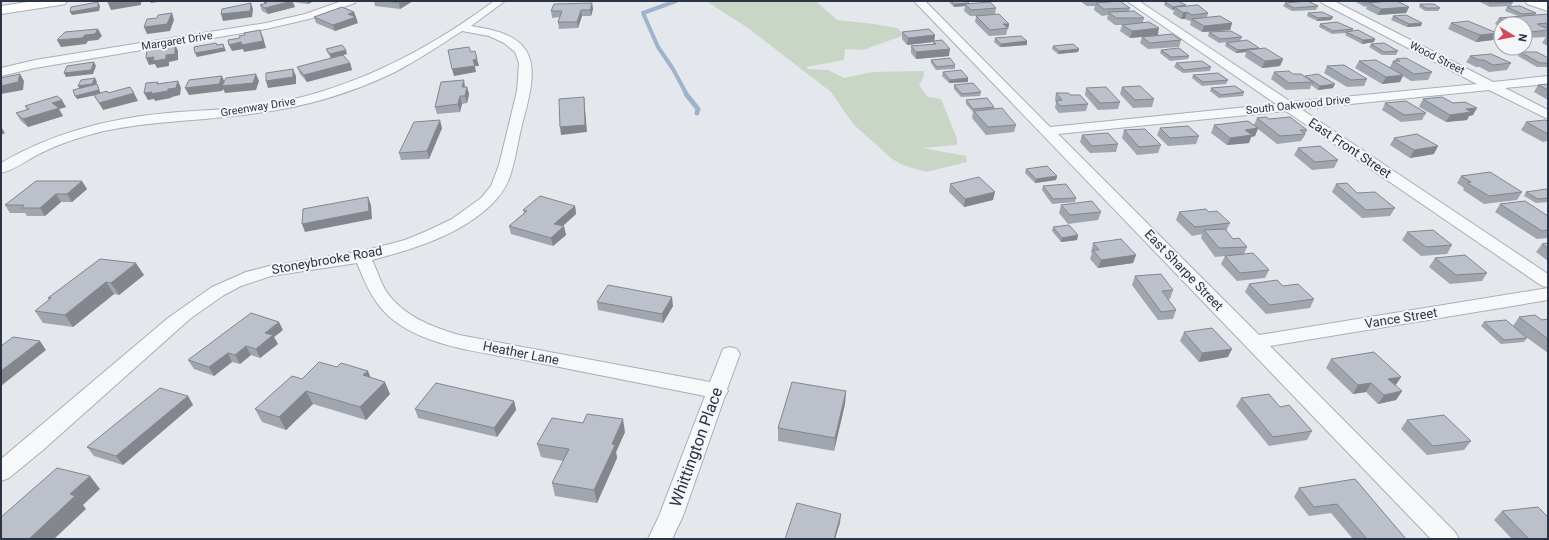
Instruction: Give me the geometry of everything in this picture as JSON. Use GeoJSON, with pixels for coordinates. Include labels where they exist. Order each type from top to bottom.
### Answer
{"type":"FeatureCollection","features":[{"type":"Feature","properties":{"kind":"street"},"geometry":{"type":"LineString","coordinates":[[1,10],[60,1]]}},
{"type":"Feature","properties":{"kind":"street","name":"Margaret Drive"},"geometry":{"type":"LineString","coordinates":[[1,72],[35,64],[286,22],[330,10],[351,1]]}},
{"type":"Feature","properties":{"kind":"street","name":"Greenway Drive"},"geometry":{"type":"LineString","coordinates":[[1,169],[40,147],[83,133],[120,124],[167,117],[241,112],[315,97],[355,85],[388,71],[461,28],[500,1]]}},
{"type":"Feature","properties":{"kind":"street","name":"East Sharpe Street"},"geometry":{"type":"LineString","coordinates":[[919,1],[1447,539]]}},
{"type":"Feature","properties":{"kind":"street","name":"East Front Street"},"geometry":{"type":"LineString","coordinates":[[1132,1],[1548,282]]}},
{"type":"Feature","properties":{"kind":"street","name":"Wood Street"},"geometry":{"type":"LineString","coordinates":[[1326,1],[1548,115]]}},
{"type":"Feature","properties":{"kind":"street"},"geometry":{"type":"LineString","coordinates":[[1532,1],[1548,7]]}},
{"type":"Feature","properties":{"kind":"street","name":"Stoneybrooke Road"},"geometry":{"type":"LineString","coordinates":[[1,472],[54,429],[178,320],[200,302],[220,290],[239,280],[262,272],[362,256],[405,245],[444,230],[475,212],[495,192],[504,172],[525,80],[525,63],[520,50],[506,40],[486,32],[461,28]]}},
{"type":"Feature","properties":{"kind":"street","name":"South Oakwood Drive"},"geometry":{"type":"LineString","coordinates":[[1048,131],[1548,80]]}},
{"type":"Feature","properties":{"kind":"street","name":"Heather Lane"},"geometry":{"type":"LineString","coordinates":[[362,256],[379,294],[396,314],[423,330],[459,341],[718,391]]}},
{"type":"Feature","properties":{"kind":"street","name":"Vance Street"},"geometry":{"type":"LineString","coordinates":[[1254,342],[1548,294]]}},
{"type":"Feature","properties":{"kind":"street","name":"Whittington Place"},"geometry":{"type":"LineString","coordinates":[[660,539],[671,516],[718,391],[730,354]]}},
{"type":"Feature","properties":{"kind":"green space"},"geometry":{"type":"Polygon","coordinates":[[[706,1],[816,1],[837,20],[897,28],[905,35],[863,50],[845,49],[844,60],[806,67],[809,69],[828,70],[844,78],[872,72],[924,71],[924,76],[919,85],[928,97],[941,99],[957,139],[957,145],[922,148],[966,156],[967,162],[926,172],[903,165],[892,159],[853,124],[831,92],[748,28],[706,1]]]}},
{"type":"Feature","properties":{"kind":"building"},"geometry":{"type":"Polygon","coordinates":[[[108,1],[123,1],[108,3],[108,1]]]}},
{"type":"Feature","properties":{"kind":"building"},"geometry":{"type":"Polygon","coordinates":[[[292,1],[265,8],[260,5],[267,3],[264,2],[292,1]]]}},
{"type":"Feature","properties":{"kind":"building"},"geometry":{"type":"Polygon","coordinates":[[[385,1],[401,1],[399,3],[385,1]]]}},
{"type":"Feature","properties":{"kind":"building"},"geometry":{"type":"Polygon","coordinates":[[[951,1],[967,1],[969,3],[954,4],[951,1]]]}},
{"type":"Feature","properties":{"kind":"building"},"geometry":{"type":"Polygon","coordinates":[[[1120,1],[1130,8],[1104,9],[1096,3],[1120,1]]]}},
{"type":"Feature","properties":{"kind":"building"},"geometry":{"type":"Polygon","coordinates":[[[1178,1],[1186,5],[1173,7],[1165,2],[1178,1]]]}},
{"type":"Feature","properties":{"kind":"building"},"geometry":{"type":"Polygon","coordinates":[[[1308,1],[1318,6],[1294,8],[1285,3],[1308,1]]]}},
{"type":"Feature","properties":{"kind":"building"},"geometry":{"type":"Polygon","coordinates":[[[1362,1],[1376,1],[1378,2],[1366,3],[1362,1]]]}},
{"type":"Feature","properties":{"kind":"building"},"geometry":{"type":"Polygon","coordinates":[[[1397,1],[1409,7],[1381,9],[1369,3],[1397,1]]]}},
{"type":"Feature","properties":{"kind":"building"},"geometry":{"type":"Polygon","coordinates":[[[1486,1],[1510,1],[1513,2],[1492,3],[1486,1]]]}},
{"type":"Feature","properties":{"kind":"building"},"geometry":{"type":"Polygon","coordinates":[[[98,2],[98,7],[70,12],[71,7],[98,2]]]}},
{"type":"Feature","properties":{"kind":"building"},"geometry":{"type":"Polygon","coordinates":[[[990,2],[996,8],[971,10],[965,4],[990,2]]]}},
{"type":"Feature","properties":{"kind":"building"},"geometry":{"type":"Polygon","coordinates":[[[251,3],[250,11],[221,14],[222,9],[251,3]]]}},
{"type":"Feature","properties":{"kind":"building"},"geometry":{"type":"Polygon","coordinates":[[[592,3],[590,10],[581,10],[577,22],[558,22],[562,11],[551,11],[554,4],[592,3]]]}},
{"type":"Feature","properties":{"kind":"building"},"geometry":{"type":"Polygon","coordinates":[[[1420,4],[1434,4],[1440,8],[1426,8],[1420,4]]]}},
{"type":"Feature","properties":{"kind":"building"},"geometry":{"type":"Polygon","coordinates":[[[1198,5],[1208,13],[1192,15],[1187,12],[1183,13],[1175,7],[1198,5]]]}},
{"type":"Feature","properties":{"kind":"building"},"geometry":{"type":"Polygon","coordinates":[[[1520,6],[1536,13],[1522,14],[1507,7],[1520,6]]]}},
{"type":"Feature","properties":{"kind":"building"},"geometry":{"type":"Polygon","coordinates":[[[342,7],[354,12],[348,14],[356,17],[333,25],[314,17],[342,7]]]}},
{"type":"Feature","properties":{"kind":"building"},"geometry":{"type":"Polygon","coordinates":[[[1134,11],[1144,18],[1116,18],[1108,12],[1134,11]]]}},
{"type":"Feature","properties":{"kind":"building"},"geometry":{"type":"Polygon","coordinates":[[[1322,12],[1333,17],[1318,18],[1308,13],[1322,12]]]}},
{"type":"Feature","properties":{"kind":"building"},"geometry":{"type":"Polygon","coordinates":[[[172,13],[167,24],[144,27],[147,19],[157,18],[158,15],[172,13]]]}},
{"type":"Feature","properties":{"kind":"building"},"geometry":{"type":"Polygon","coordinates":[[[999,14],[1009,24],[1003,24],[1008,28],[990,30],[976,16],[999,14]]]}},
{"type":"Feature","properties":{"kind":"building"},"geometry":{"type":"Polygon","coordinates":[[[1548,14],[1548,23],[1537,24],[1548,30],[1533,32],[1533,16],[1524,16],[1548,14]]]}},
{"type":"Feature","properties":{"kind":"building"},"geometry":{"type":"Polygon","coordinates":[[[1406,15],[1422,23],[1409,24],[1393,16],[1406,15]]]}},
{"type":"Feature","properties":{"kind":"building"},"geometry":{"type":"Polygon","coordinates":[[[1220,16],[1232,23],[1204,26],[1192,19],[1220,16]]]}},
{"type":"Feature","properties":{"kind":"building"},"geometry":{"type":"Polygon","coordinates":[[[1468,21],[1493,31],[1493,33],[1480,35],[1451,23],[1468,21]]]}},
{"type":"Feature","properties":{"kind":"building"},"geometry":{"type":"Polygon","coordinates":[[[1149,22],[1159,28],[1132,31],[1122,25],[1149,22]]]}},
{"type":"Feature","properties":{"kind":"building"},"geometry":{"type":"Polygon","coordinates":[[[1337,22],[1353,29],[1333,31],[1320,24],[1337,22]]]}},
{"type":"Feature","properties":{"kind":"building"},"geometry":{"type":"Polygon","coordinates":[[[98,29],[95,34],[85,35],[82,38],[57,40],[65,32],[98,29]]]}},
{"type":"Feature","properties":{"kind":"building"},"geometry":{"type":"Polygon","coordinates":[[[929,29],[935,35],[908,38],[902,32],[929,29]]]}},
{"type":"Feature","properties":{"kind":"building"},"geometry":{"type":"Polygon","coordinates":[[[260,30],[263,41],[242,45],[241,42],[229,45],[228,40],[240,38],[239,36],[245,35],[244,33],[260,30]]]}},
{"type":"Feature","properties":{"kind":"building"},"geometry":{"type":"Polygon","coordinates":[[[1358,30],[1375,39],[1363,40],[1346,32],[1358,30]]]}},
{"type":"Feature","properties":{"kind":"building"},"geometry":{"type":"Polygon","coordinates":[[[1231,31],[1242,37],[1220,39],[1209,32],[1231,31]]]}},
{"type":"Feature","properties":{"kind":"building"},"geometry":{"type":"Polygon","coordinates":[[[1172,34],[1181,40],[1150,43],[1142,37],[1172,34]]]}},
{"type":"Feature","properties":{"kind":"building"},"geometry":{"type":"Polygon","coordinates":[[[1021,36],[1027,41],[1001,44],[995,38],[1021,36]]]}},
{"type":"Feature","properties":{"kind":"building"},"geometry":{"type":"Polygon","coordinates":[[[942,40],[950,49],[916,52],[911,46],[936,44],[933,41],[942,40]]]}},
{"type":"Feature","properties":{"kind":"building"},"geometry":{"type":"Polygon","coordinates":[[[1247,40],[1259,48],[1238,50],[1226,43],[1247,40]]]}},
{"type":"Feature","properties":{"kind":"building"},"geometry":{"type":"Polygon","coordinates":[[[216,43],[217,45],[223,44],[224,48],[195,53],[194,47],[216,43]]]}},
{"type":"Feature","properties":{"kind":"building"},"geometry":{"type":"Polygon","coordinates":[[[1384,43],[1398,51],[1384,52],[1371,44],[1384,43]]]}},
{"type":"Feature","properties":{"kind":"building"},"geometry":{"type":"Polygon","coordinates":[[[175,44],[175,54],[166,55],[166,59],[153,61],[154,57],[146,58],[147,50],[175,44]]]}},
{"type":"Feature","properties":{"kind":"building"},"geometry":{"type":"Polygon","coordinates":[[[1073,44],[1079,49],[1059,51],[1053,46],[1073,44]]]}},
{"type":"Feature","properties":{"kind":"building"},"geometry":{"type":"Polygon","coordinates":[[[342,45],[346,50],[330,54],[326,49],[342,45]]]}},
{"type":"Feature","properties":{"kind":"building"},"geometry":{"type":"Polygon","coordinates":[[[469,47],[471,52],[475,51],[477,59],[473,60],[475,66],[452,69],[448,50],[469,47]]]}},
{"type":"Feature","properties":{"kind":"building"},"geometry":{"type":"Polygon","coordinates":[[[1179,48],[1189,56],[1171,57],[1161,50],[1179,48]]]}},
{"type":"Feature","properties":{"kind":"building"},"geometry":{"type":"Polygon","coordinates":[[[1265,48],[1283,59],[1265,61],[1247,50],[1265,48]]]}},
{"type":"Feature","properties":{"kind":"building"},"geometry":{"type":"Polygon","coordinates":[[[1533,52],[1537,52],[1548,58],[1548,63],[1540,63],[1527,56],[1533,56],[1533,52]]]}},
{"type":"Feature","properties":{"kind":"building"},"geometry":{"type":"Polygon","coordinates":[[[1491,54],[1511,63],[1493,65],[1484,60],[1479,60],[1470,56],[1491,54]]]}},
{"type":"Feature","properties":{"kind":"building"},"geometry":{"type":"Polygon","coordinates":[[[343,55],[350,63],[304,75],[297,67],[343,55]]]}},
{"type":"Feature","properties":{"kind":"building"},"geometry":{"type":"Polygon","coordinates":[[[950,58],[955,65],[937,67],[931,60],[950,58]]]}},
{"type":"Feature","properties":{"kind":"building"},"geometry":{"type":"Polygon","coordinates":[[[1406,58],[1432,72],[1414,74],[1393,61],[1400,61],[1396,59],[1406,58]]]}},
{"type":"Feature","properties":{"kind":"building"},"geometry":{"type":"Polygon","coordinates":[[[1376,60],[1403,75],[1386,77],[1359,61],[1376,60]]]}},
{"type":"Feature","properties":{"kind":"building"},"geometry":{"type":"Polygon","coordinates":[[[1202,61],[1211,67],[1184,70],[1176,63],[1202,61]]]}},
{"type":"Feature","properties":{"kind":"building"},"geometry":{"type":"Polygon","coordinates":[[[94,62],[91,70],[64,73],[67,66],[94,62]]]}},
{"type":"Feature","properties":{"kind":"building"},"geometry":{"type":"Polygon","coordinates":[[[1344,65],[1367,79],[1351,80],[1327,66],[1344,65]]]}},
{"type":"Feature","properties":{"kind":"building"},"geometry":{"type":"Polygon","coordinates":[[[293,69],[293,77],[266,81],[266,73],[293,69]]]}},
{"type":"Feature","properties":{"kind":"building"},"geometry":{"type":"Polygon","coordinates":[[[961,70],[968,78],[950,80],[943,72],[961,70]]]}},
{"type":"Feature","properties":{"kind":"building"},"geometry":{"type":"Polygon","coordinates":[[[1289,71],[1293,74],[1301,74],[1313,82],[1289,83],[1274,72],[1289,71]]]}},
{"type":"Feature","properties":{"kind":"building"},"geometry":{"type":"Polygon","coordinates":[[[1218,73],[1228,80],[1203,82],[1193,75],[1218,73]]]}},
{"type":"Feature","properties":{"kind":"building"},"geometry":{"type":"Polygon","coordinates":[[[20,74],[18,82],[1,86],[1,78],[20,74]]]}},
{"type":"Feature","properties":{"kind":"building"},"geometry":{"type":"Polygon","coordinates":[[[256,74],[253,83],[222,86],[226,78],[256,74]]]}},
{"type":"Feature","properties":{"kind":"building"},"geometry":{"type":"Polygon","coordinates":[[[1318,74],[1335,84],[1320,86],[1305,76],[1318,74]]]}},
{"type":"Feature","properties":{"kind":"building"},"geometry":{"type":"Polygon","coordinates":[[[222,76],[219,84],[185,88],[189,80],[222,76]]]}},
{"type":"Feature","properties":{"kind":"building"},"geometry":{"type":"Polygon","coordinates":[[[95,78],[92,84],[78,86],[81,80],[95,78]]]}},
{"type":"Feature","properties":{"kind":"building"},"geometry":{"type":"Polygon","coordinates":[[[464,80],[462,87],[467,87],[465,96],[460,96],[458,104],[435,107],[441,82],[464,80]]]}},
{"type":"Feature","properties":{"kind":"building"},"geometry":{"type":"Polygon","coordinates":[[[178,81],[176,88],[168,89],[168,91],[151,94],[152,92],[144,93],[146,83],[158,82],[157,84],[178,81]]]}},
{"type":"Feature","properties":{"kind":"building"},"geometry":{"type":"Polygon","coordinates":[[[973,83],[981,92],[962,94],[954,85],[973,83]]]}},
{"type":"Feature","properties":{"kind":"building"},"geometry":{"type":"Polygon","coordinates":[[[97,84],[99,90],[75,96],[73,90],[97,84]]]}},
{"type":"Feature","properties":{"kind":"building"},"geometry":{"type":"Polygon","coordinates":[[[1548,84],[1548,90],[1538,85],[1548,84]]]}},
{"type":"Feature","properties":{"kind":"building"},"geometry":{"type":"Polygon","coordinates":[[[1140,86],[1154,99],[1135,100],[1122,87],[1140,86]]]}},
{"type":"Feature","properties":{"kind":"building"},"geometry":{"type":"Polygon","coordinates":[[[1235,86],[1244,92],[1221,95],[1211,88],[1235,86]]]}},
{"type":"Feature","properties":{"kind":"building"},"geometry":{"type":"Polygon","coordinates":[[[130,87],[134,93],[99,103],[94,95],[107,91],[108,93],[130,87]]]}},
{"type":"Feature","properties":{"kind":"building"},"geometry":{"type":"Polygon","coordinates":[[[1106,87],[1120,102],[1100,103],[1086,88],[1106,87]]]}},
{"type":"Feature","properties":{"kind":"building"},"geometry":{"type":"Polygon","coordinates":[[[1056,93],[1080,95],[1088,104],[1060,106],[1056,101],[1062,100],[1056,93]]]}},
{"type":"Feature","properties":{"kind":"building"},"geometry":{"type":"Polygon","coordinates":[[[57,96],[62,100],[52,103],[59,108],[23,119],[16,113],[29,109],[25,106],[57,96]]]}},
{"type":"Feature","properties":{"kind":"building"},"geometry":{"type":"Polygon","coordinates":[[[584,97],[585,125],[560,127],[559,99],[584,97]]]}},
{"type":"Feature","properties":{"kind":"building"},"geometry":{"type":"Polygon","coordinates":[[[1442,97],[1453,103],[1465,102],[1477,108],[1466,109],[1471,112],[1450,115],[1423,99],[1442,97]]]}},
{"type":"Feature","properties":{"kind":"building"},"geometry":{"type":"Polygon","coordinates":[[[987,98],[994,107],[973,109],[966,100],[987,98]]]}},
{"type":"Feature","properties":{"kind":"building"},"geometry":{"type":"Polygon","coordinates":[[[1406,101],[1426,113],[1404,115],[1385,103],[1406,101]]]}},
{"type":"Feature","properties":{"kind":"building"},"geometry":{"type":"Polygon","coordinates":[[[1002,108],[1016,125],[988,127],[974,111],[1002,108]]]}},
{"type":"Feature","properties":{"kind":"building"},"geometry":{"type":"Polygon","coordinates":[[[1266,117],[1269,119],[1290,117],[1307,130],[1300,130],[1305,134],[1280,136],[1257,118],[1266,117]]]}},
{"type":"Feature","properties":{"kind":"building"},"geometry":{"type":"Polygon","coordinates":[[[440,120],[427,151],[399,153],[414,122],[440,120]]]}},
{"type":"Feature","properties":{"kind":"building"},"geometry":{"type":"Polygon","coordinates":[[[1248,121],[1258,128],[1245,130],[1252,135],[1230,138],[1214,125],[1248,121]]]}},
{"type":"Feature","properties":{"kind":"building"},"geometry":{"type":"Polygon","coordinates":[[[1548,121],[1548,134],[1526,122],[1548,121]]]}},
{"type":"Feature","properties":{"kind":"building"},"geometry":{"type":"Polygon","coordinates":[[[1188,126],[1199,136],[1170,138],[1160,128],[1188,126]]]}},
{"type":"Feature","properties":{"kind":"building"},"geometry":{"type":"Polygon","coordinates":[[[1145,129],[1161,145],[1139,147],[1124,130],[1145,129]]]}},
{"type":"Feature","properties":{"kind":"building"},"geometry":{"type":"Polygon","coordinates":[[[1108,133],[1118,144],[1092,146],[1082,135],[1108,133]]]}},
{"type":"Feature","properties":{"kind":"building"},"geometry":{"type":"Polygon","coordinates":[[[1417,134],[1438,146],[1414,150],[1394,138],[1417,134]]]}},
{"type":"Feature","properties":{"kind":"building"},"geometry":{"type":"Polygon","coordinates":[[[1320,146],[1338,160],[1315,162],[1298,148],[1320,146]]]}},
{"type":"Feature","properties":{"kind":"building"},"geometry":{"type":"Polygon","coordinates":[[[1047,166],[1057,176],[1036,179],[1026,169],[1047,166]]]}},
{"type":"Feature","properties":{"kind":"building"},"geometry":{"type":"Polygon","coordinates":[[[1490,172],[1522,192],[1489,196],[1467,183],[1471,182],[1461,176],[1490,172]]]}},
{"type":"Feature","properties":{"kind":"building"},"geometry":{"type":"Polygon","coordinates":[[[979,177],[995,192],[965,199],[950,184],[979,177]]]}},
{"type":"Feature","properties":{"kind":"building"},"geometry":{"type":"Polygon","coordinates":[[[36,181],[82,181],[67,194],[56,194],[40,208],[22,208],[24,205],[5,205],[36,181]]]}},
{"type":"Feature","properties":{"kind":"building"},"geometry":{"type":"Polygon","coordinates":[[[1347,183],[1357,193],[1375,192],[1395,208],[1366,210],[1336,184],[1347,183]]]}},
{"type":"Feature","properties":{"kind":"building"},"geometry":{"type":"Polygon","coordinates":[[[1066,184],[1076,198],[1053,199],[1043,186],[1066,184]]]}},
{"type":"Feature","properties":{"kind":"building"},"geometry":{"type":"Polygon","coordinates":[[[1548,190],[1548,198],[1538,199],[1526,192],[1548,190]]]}},
{"type":"Feature","properties":{"kind":"building"},"geometry":{"type":"Polygon","coordinates":[[[540,196],[575,206],[554,224],[564,226],[551,238],[509,226],[527,211],[523,210],[540,196]]]}},
{"type":"Feature","properties":{"kind":"building"},"geometry":{"type":"Polygon","coordinates":[[[368,197],[369,211],[302,224],[303,209],[368,197]]]}},
{"type":"Feature","properties":{"kind":"building"},"geometry":{"type":"Polygon","coordinates":[[[1092,201],[1101,212],[1070,215],[1061,205],[1092,201]]]}},
{"type":"Feature","properties":{"kind":"building"},"geometry":{"type":"Polygon","coordinates":[[[1525,201],[1548,216],[1548,230],[1542,231],[1500,204],[1525,201]]]}},
{"type":"Feature","properties":{"kind":"building"},"geometry":{"type":"Polygon","coordinates":[[[1206,209],[1209,212],[1217,211],[1230,223],[1195,227],[1179,212],[1206,209]]]}},
{"type":"Feature","properties":{"kind":"building"},"geometry":{"type":"Polygon","coordinates":[[[1069,225],[1078,235],[1062,238],[1053,227],[1069,225]]]}},
{"type":"Feature","properties":{"kind":"building"},"geometry":{"type":"Polygon","coordinates":[[[1225,229],[1233,239],[1239,238],[1247,247],[1219,248],[1204,230],[1225,229]]]}},
{"type":"Feature","properties":{"kind":"building"},"geometry":{"type":"Polygon","coordinates":[[[1433,230],[1452,245],[1426,247],[1407,232],[1433,230]]]}},
{"type":"Feature","properties":{"kind":"building"},"geometry":{"type":"Polygon","coordinates":[[[1121,239],[1136,255],[1101,260],[1093,250],[1099,250],[1093,243],[1121,239]]]}},
{"type":"Feature","properties":{"kind":"building"},"geometry":{"type":"Polygon","coordinates":[[[1548,243],[1548,248],[1542,244],[1548,243]]]}},
{"type":"Feature","properties":{"kind":"building"},"geometry":{"type":"Polygon","coordinates":[[[1253,253],[1269,270],[1240,273],[1225,256],[1253,253]]]}},
{"type":"Feature","properties":{"kind":"building"},"geometry":{"type":"Polygon","coordinates":[[[1465,255],[1487,273],[1456,275],[1435,258],[1465,255]]]}},
{"type":"Feature","properties":{"kind":"building"},"geometry":{"type":"Polygon","coordinates":[[[100,259],[136,263],[111,283],[106,282],[65,315],[35,311],[51,298],[48,298],[100,259]]]}},
{"type":"Feature","properties":{"kind":"building"},"geometry":{"type":"Polygon","coordinates":[[[1161,274],[1173,290],[1162,291],[1176,310],[1161,312],[1135,276],[1161,274]]]}},
{"type":"Feature","properties":{"kind":"building"},"geometry":{"type":"Polygon","coordinates":[[[1277,280],[1283,286],[1298,284],[1314,299],[1270,305],[1249,284],[1277,280]]]}},
{"type":"Feature","properties":{"kind":"building"},"geometry":{"type":"Polygon","coordinates":[[[608,285],[672,297],[662,314],[597,302],[608,285]]]}},
{"type":"Feature","properties":{"kind":"building"},"geometry":{"type":"Polygon","coordinates":[[[251,313],[279,322],[265,333],[273,335],[256,349],[246,346],[235,355],[228,353],[209,367],[188,360],[251,313]]]}},
{"type":"Feature","properties":{"kind":"building"},"geometry":{"type":"Polygon","coordinates":[[[1535,315],[1542,320],[1548,319],[1548,339],[1519,317],[1535,315]]]}},
{"type":"Feature","properties":{"kind":"building"},"geometry":{"type":"Polygon","coordinates":[[[1506,320],[1527,338],[1504,340],[1484,322],[1506,320]]]}},
{"type":"Feature","properties":{"kind":"building"},"geometry":{"type":"Polygon","coordinates":[[[1212,328],[1232,349],[1202,353],[1184,332],[1212,328]]]}},
{"type":"Feature","properties":{"kind":"building"},"geometry":{"type":"Polygon","coordinates":[[[13,337],[40,341],[1,371],[1,346],[13,337]]]}},
{"type":"Feature","properties":{"kind":"building"},"geometry":{"type":"Polygon","coordinates":[[[1374,352],[1401,377],[1388,379],[1402,391],[1384,395],[1371,383],[1358,385],[1331,359],[1374,352]]]}},
{"type":"Feature","properties":{"kind":"building"},"geometry":{"type":"Polygon","coordinates":[[[319,362],[337,367],[341,363],[368,371],[363,375],[385,382],[360,407],[306,391],[279,417],[255,409],[292,376],[302,379],[319,362]]]}},
{"type":"Feature","properties":{"kind":"building"},"geometry":{"type":"Polygon","coordinates":[[[792,382],[846,391],[835,438],[778,428],[792,382]]]}},
{"type":"Feature","properties":{"kind":"building"},"geometry":{"type":"Polygon","coordinates":[[[436,383],[514,401],[494,428],[415,409],[436,383]]]}},
{"type":"Feature","properties":{"kind":"building"},"geometry":{"type":"Polygon","coordinates":[[[160,388],[188,396],[116,456],[87,447],[160,388]]]}},
{"type":"Feature","properties":{"kind":"building"},"geometry":{"type":"Polygon","coordinates":[[[1269,394],[1280,407],[1289,405],[1312,431],[1273,437],[1241,398],[1269,394]]]}},
{"type":"Feature","properties":{"kind":"building"},"geometry":{"type":"Polygon","coordinates":[[[587,414],[623,419],[612,444],[615,445],[594,490],[552,483],[569,449],[537,444],[552,418],[583,423],[587,414]]]}},
{"type":"Feature","properties":{"kind":"building"},"geometry":{"type":"Polygon","coordinates":[[[1444,415],[1471,441],[1433,446],[1407,420],[1444,415]]]}},
{"type":"Feature","properties":{"kind":"building"},"geometry":{"type":"Polygon","coordinates":[[[57,468],[90,476],[70,494],[75,496],[29,539],[1,539],[1,517],[57,468]]]}},
{"type":"Feature","properties":{"kind":"building"},"geometry":{"type":"Polygon","coordinates":[[[1355,479],[1406,539],[1367,539],[1337,504],[1314,507],[1299,488],[1355,479]]]}},
{"type":"Feature","properties":{"kind":"building"},"geometry":{"type":"Polygon","coordinates":[[[797,503],[841,514],[834,539],[785,539],[797,503]]]}},
{"type":"Feature","properties":{"kind":"building"},"geometry":{"type":"Polygon","coordinates":[[[1538,507],[1548,517],[1548,539],[1529,539],[1502,511],[1538,507]]]}},
{"type":"Feature","properties":{"kind":"waterway"},"geometry":{"type":"LineString","coordinates":[[676,1],[643,13],[658,47],[673,69],[687,95]]}},
{"type":"Feature","properties":{"kind":"waterway"},"geometry":{"type":"LineString","coordinates":[[686,94],[698,109],[697,113]]}}]}
